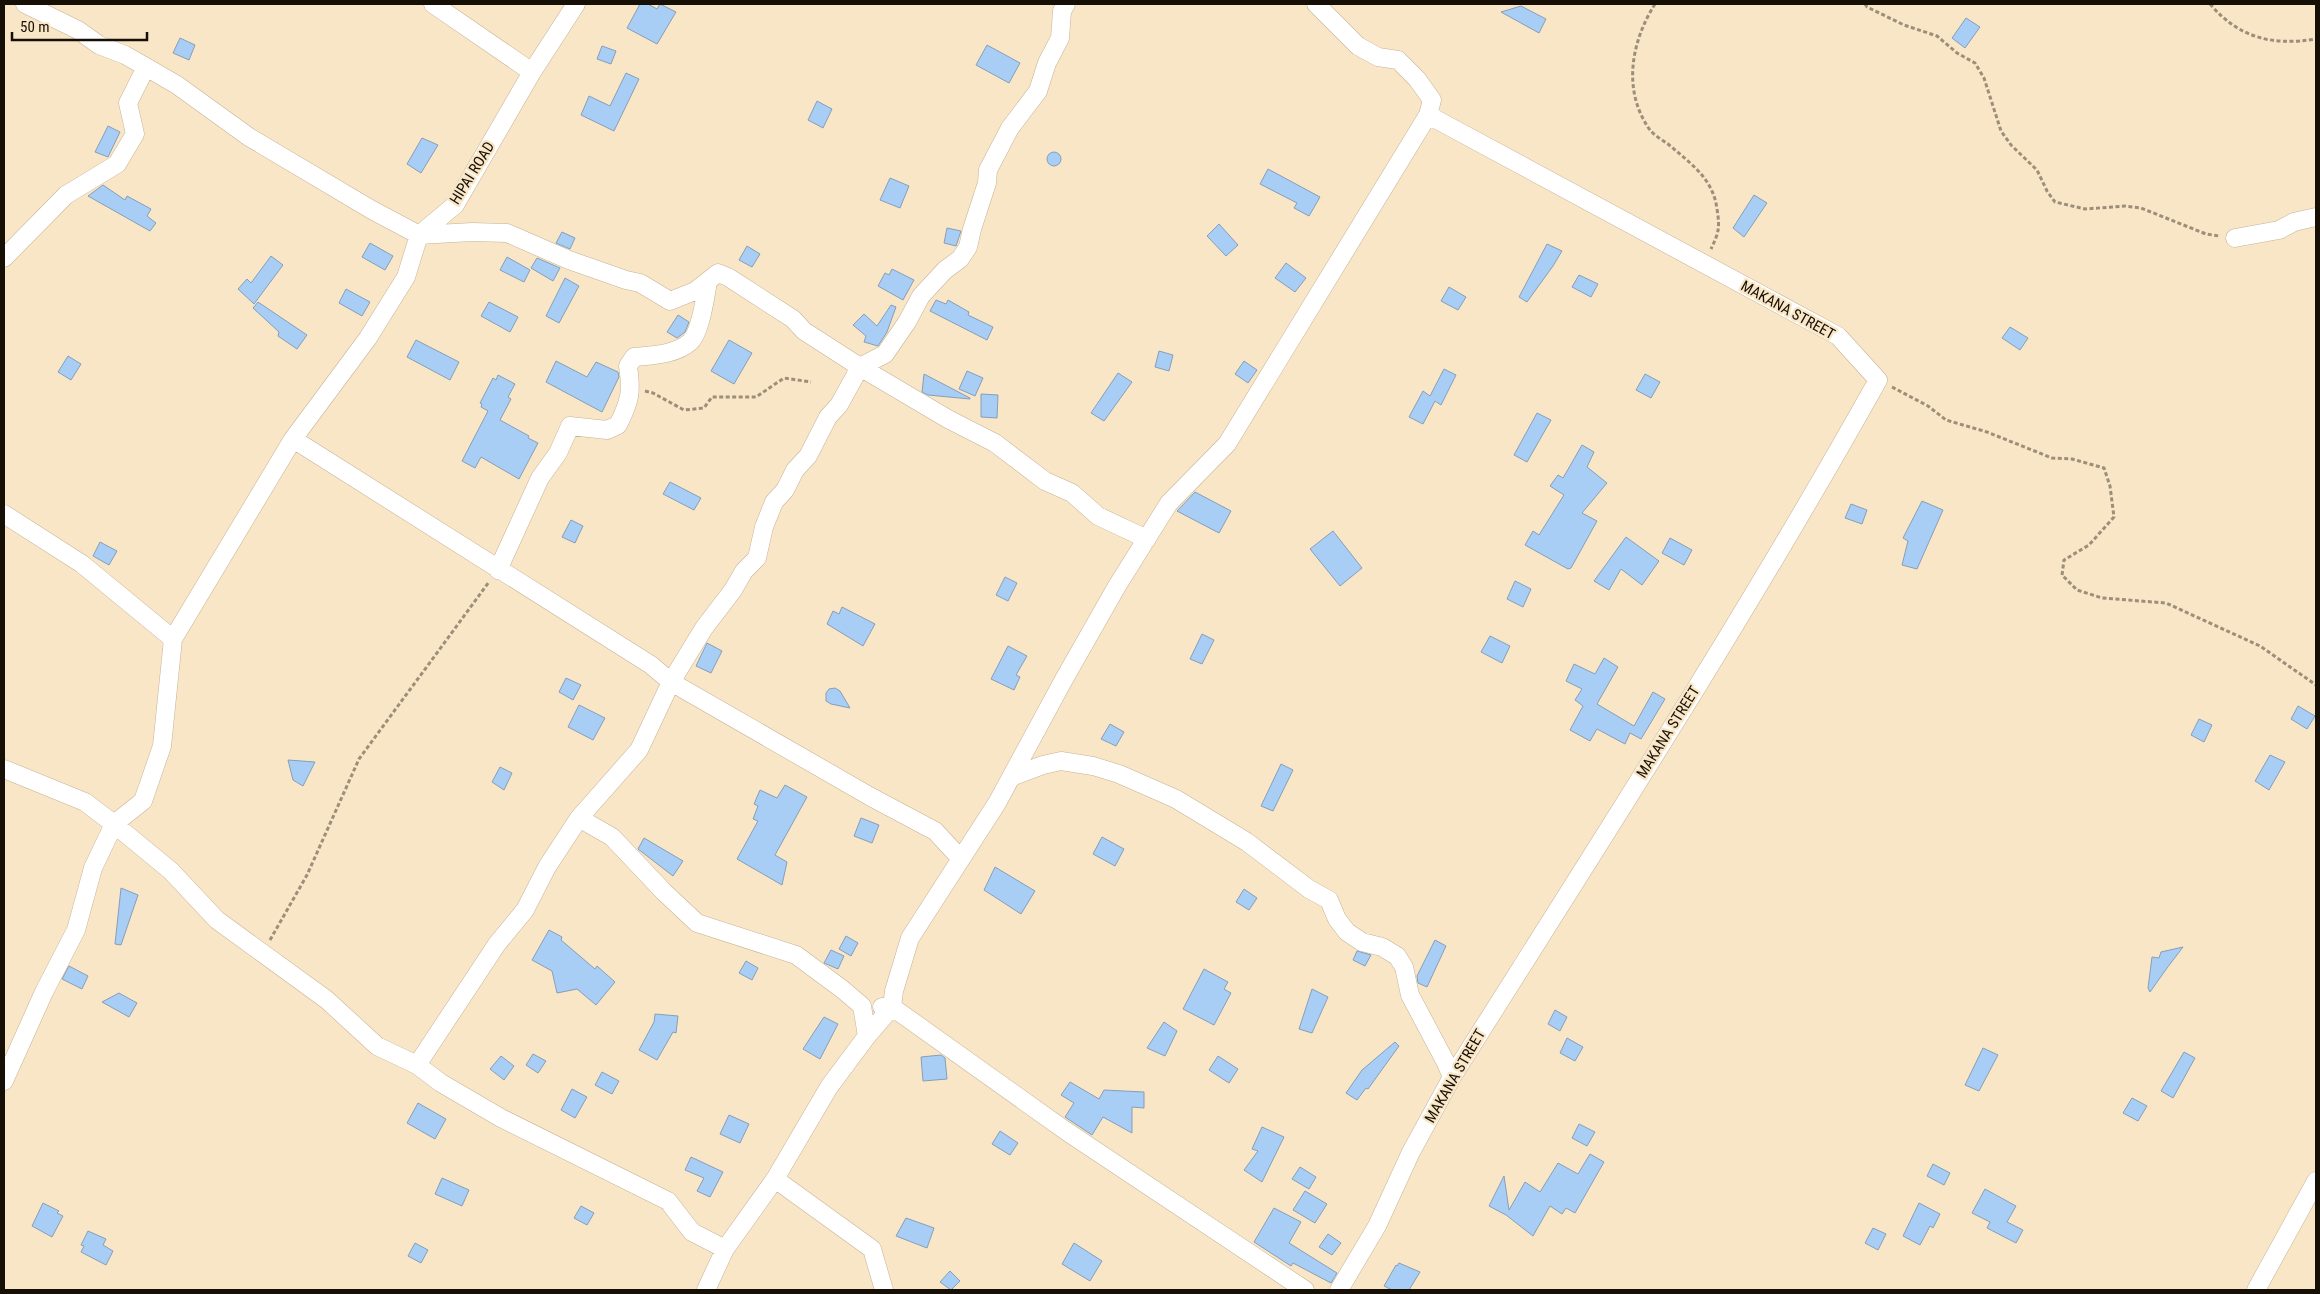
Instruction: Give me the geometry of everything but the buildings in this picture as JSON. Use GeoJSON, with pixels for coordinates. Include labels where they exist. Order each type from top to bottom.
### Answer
{"type":"FeatureCollection","features":[{"type":"Feature","properties":{"kind":"street"},"geometry":{"type":"LineString","coordinates":[[25,4],[78,30],[99,45],[125,55],[177,85],[249,138],[372,210],[419,235],[472,232],[507,233],[569,260],[640,283],[670,301],[695,291],[718,273],[728,277],[793,318],[804,331],[860,367],[948,419],[995,443],[1045,481],[1072,493],[1098,516],[1147,538]]}},
{"type":"Feature","properties":{"kind":"street"},"geometry":{"type":"LineString","coordinates":[[434,4],[532,72]]}},
{"type":"Feature","properties":{"kind":"street","name":"HIPAI ROAD"},"geometry":{"type":"LineString","coordinates":[[419,235],[455,205],[532,72],[576,4]]}},
{"type":"Feature","properties":{"kind":"street"},"geometry":{"type":"LineString","coordinates":[[417,1065],[497,944],[525,910],[547,867],[579,818],[639,750],[670,682],[704,628],[733,590],[744,571],[758,558],[764,527],[774,502],[784,490],[794,470],[808,456],[828,417],[839,405],[860,367],[885,354],[908,322],[921,296],[945,270],[960,259],[968,247],[987,183],[988,170],[1010,128],[1038,91],[1047,63],[1060,38],[1062,11],[1066,4]]}},
{"type":"Feature","properties":{"kind":"street"},"geometry":{"type":"LineString","coordinates":[[706,1290],[725,1248],[775,1179],[829,1087],[867,1036],[892,1007],[894,991],[910,938],[997,803],[1063,681],[1169,502],[1228,444],[1428,116],[1432,100],[1417,79],[1398,60],[1378,57],[1358,46],[1316,4]]}},
{"type":"Feature","properties":{"kind":"street"},"geometry":{"type":"LineString","coordinates":[[4,258],[66,195],[118,164],[135,134],[128,103],[146,67]]}},
{"type":"Feature","properties":{"kind":"street","name":"MAKANA STREET"},"geometry":{"type":"LineString","coordinates":[[1339,1290],[1377,1226],[1411,1152],[1452,1077],[1746,609],[1878,380],[1838,336],[1428,116]]}},
{"type":"Feature","properties":{"kind":"street"},"geometry":{"type":"LineString","coordinates":[[2235,238],[2279,230],[2294,222],[2316,217]]}},
{"type":"Feature","properties":{"kind":"street"},"geometry":{"type":"LineString","coordinates":[[4,1081],[40,1000],[76,930],[93,868],[114,824],[143,801],[162,746],[173,639],[293,438],[368,338],[406,277],[419,235]]}},
{"type":"Feature","properties":{"kind":"street"},"geometry":{"type":"LineString","coordinates":[[498,570],[540,478],[558,453],[570,426],[607,430],[618,425],[630,400],[632,388],[628,366],[634,358],[668,353],[690,341],[700,321],[708,282]]}},
{"type":"Feature","properties":{"kind":"street"},"geometry":{"type":"LineString","coordinates":[[293,438],[498,570],[651,665],[670,682],[871,797],[935,831],[961,858]]}},
{"type":"Feature","properties":{"kind":"street"},"geometry":{"type":"LineString","coordinates":[[4,514],[82,564],[173,639]]}},
{"type":"Feature","properties":{"kind":"street"},"geometry":{"type":"LineString","coordinates":[[1011,777],[1043,765],[1061,762],[1093,766],[1119,774],[1176,799],[1247,842],[1309,889],[1330,900],[1337,919],[1347,932],[1362,942],[1382,947],[1397,956],[1404,967],[1410,995],[1446,1061],[1452,1077]]}},
{"type":"Feature","properties":{"kind":"street"},"geometry":{"type":"LineString","coordinates":[[4,769],[85,802],[171,871],[217,920],[326,1000],[377,1046],[417,1065],[441,1084],[501,1118],[668,1201],[692,1232],[725,1248]]}},
{"type":"Feature","properties":{"kind":"street"},"geometry":{"type":"LineString","coordinates":[[579,818],[612,837],[664,892],[697,923],[796,955],[862,1006],[892,1007],[1066,1131],[1305,1290]]}},
{"type":"Feature","properties":{"kind":"street"},"geometry":{"type":"LineString","coordinates":[[862,1006],[867,1036]]}},
{"type":"Feature","properties":{"kind":"street"},"geometry":{"type":"LineString","coordinates":[[775,1179],[872,1249],[884,1290]]}},
{"type":"Feature","properties":{"kind":"street"},"geometry":{"type":"LineString","coordinates":[[2256,1290],[2311,1205],[2316,1181]]}},
{"type":"Feature","properties":{"kind":"path"},"geometry":{"type":"LineString","coordinates":[[1655,4],[1635,45],[1633,70],[1634,101],[1650,131],[1700,171],[1715,194],[1720,230],[1711,249],[1680,251]]}},
{"type":"Feature","properties":{"kind":"path"},"geometry":{"type":"LineString","coordinates":[[1865,4],[1867,7],[1904,25],[1937,36],[1957,53],[1975,63],[1984,78],[2001,130],[2011,145],[2037,170],[2047,191],[2055,202],[2085,210],[2125,206],[2141,208],[2206,234],[2235,238]]}},
{"type":"Feature","properties":{"kind":"path"},"geometry":{"type":"LineString","coordinates":[[2210,4],[2224,20],[2243,33],[2275,41],[2290,42],[2316,39]]}},
{"type":"Feature","properties":{"kind":"path"},"geometry":{"type":"LineString","coordinates":[[632,388],[653,393],[684,410],[704,408],[712,397],[756,397],[784,378],[811,382]]}},
{"type":"Feature","properties":{"kind":"path"},"geometry":{"type":"LineString","coordinates":[[1878,380],[1906,393],[1946,420],[1987,432],[2052,458],[2072,459],[2104,468],[2110,486],[2114,517],[2089,546],[2064,560],[2062,575],[2076,590],[2102,598],[2166,603],[2260,646],[2316,685]]}},
{"type":"Feature","properties":{"kind":"path"},"geometry":{"type":"LineString","coordinates":[[263,953],[307,875],[359,759],[498,570]]}}]}
